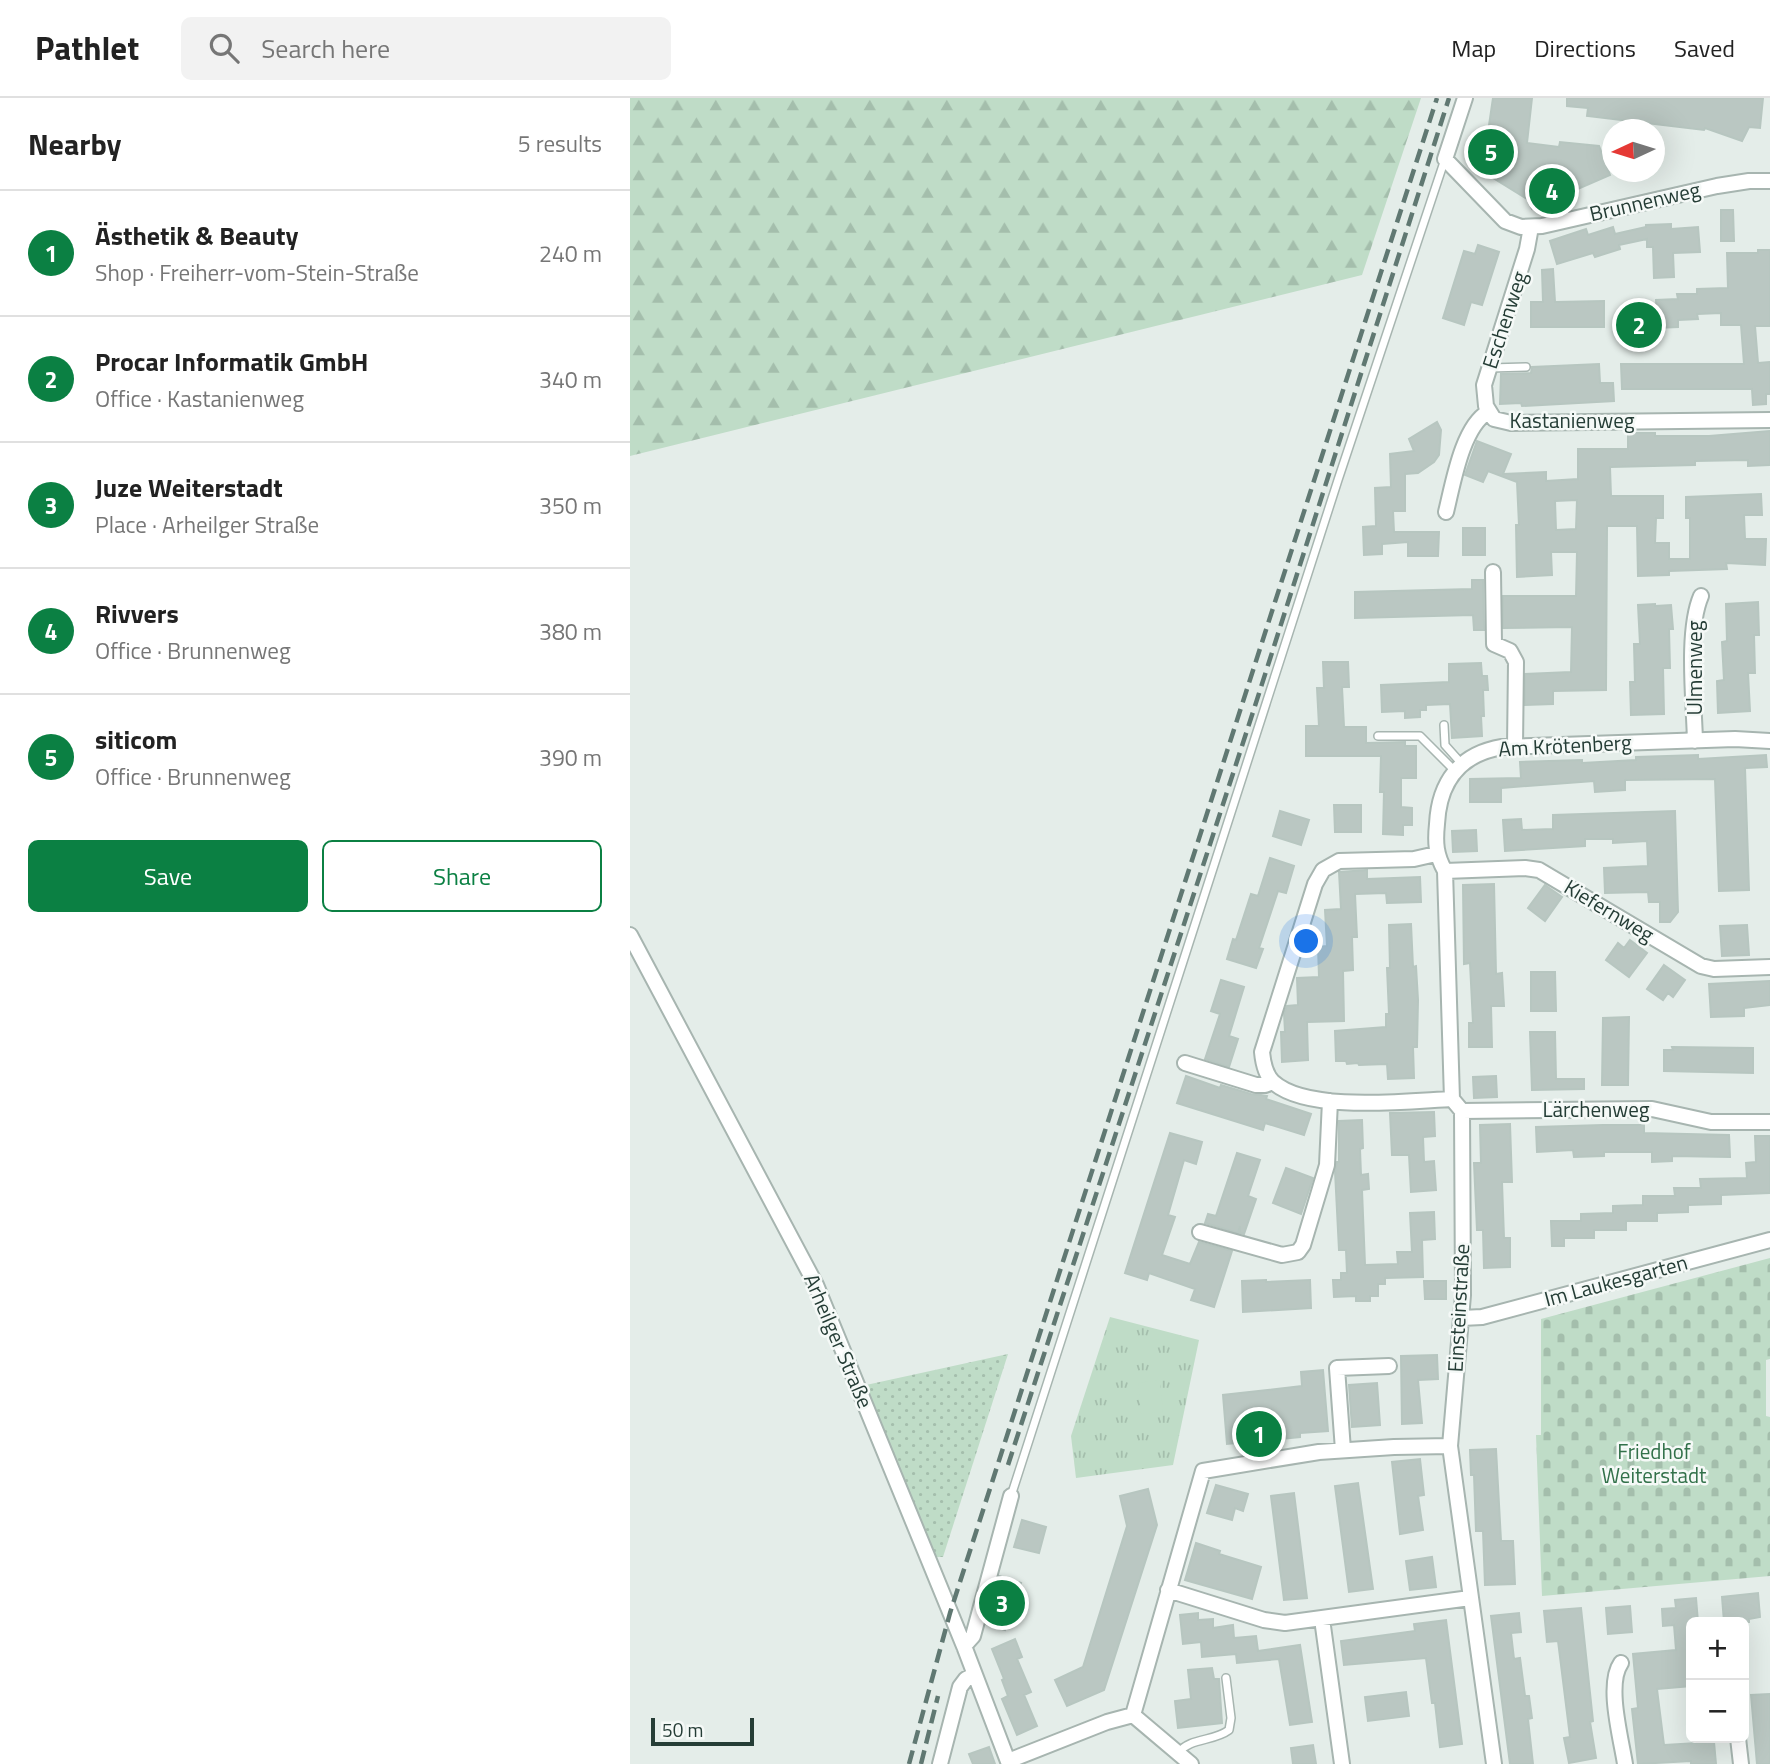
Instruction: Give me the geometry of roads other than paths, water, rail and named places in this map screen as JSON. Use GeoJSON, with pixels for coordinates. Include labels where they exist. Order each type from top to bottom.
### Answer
{"type":"FeatureCollection","features":[{"type":"Feature","properties":{"kind":"street"},"geometry":{"type":"LineString","coordinates":[[1465,98],[1445,159],[1499,216],[1511,224],[1531,227]]}},
{"type":"Feature","properties":{"kind":"street","name":"Brunnenweg"},"geometry":{"type":"LineString","coordinates":[[1531,227],[1717,186],[1770,181]]}},
{"type":"Feature","properties":{"kind":"street","name":"Eschenweg"},"geometry":{"type":"LineString","coordinates":[[1488,412],[1484,385],[1527,249],[1531,227]]}},
{"type":"Feature","properties":{"kind":"street","name":"Kastanienweg"},"geometry":{"type":"LineString","coordinates":[[1446,512],[1468,439],[1479,418],[1488,412],[1499,422],[1511,423],[1770,420]]}},
{"type":"Feature","properties":{"kind":"street"},"geometry":{"type":"LineString","coordinates":[[1493,572],[1493,645],[1510,651],[1516,662],[1515,746]]}},
{"type":"Feature","properties":{"kind":"street","name":"Ulmenweg"},"geometry":{"type":"LineString","coordinates":[[1695,741],[1693,629],[1701,596]]}},
{"type":"Feature","properties":{"kind":"street","name":"Am Krötenberg"},"geometry":{"type":"LineString","coordinates":[[1459,767],[1485,751],[1515,746],[1770,741]]}},
{"type":"Feature","properties":{"kind":"street"},"geometry":{"type":"LineString","coordinates":[[1273,1082],[1264,1064],[1264,1043],[1318,875],[1327,866],[1339,861],[1414,859],[1436,854],[1441,795],[1459,767]]}},
{"type":"Feature","properties":{"kind":"street","name":"Einsteinstraße"},"geometry":{"type":"LineString","coordinates":[[1436,854],[1445,872],[1457,1105],[1462,1318],[1450,1446],[1494,1764]]}},
{"type":"Feature","properties":{"kind":"street","name":"Kiefernweg"},"geometry":{"type":"LineString","coordinates":[[1445,872],[1525,868],[1539,870],[1697,964],[1714,969],[1770,967]]}},
{"type":"Feature","properties":{"kind":"street","name":"Arheilger Straße"},"geometry":{"type":"LineString","coordinates":[[630,935],[816,1284],[1009,1762]]}},
{"type":"Feature","properties":{"kind":"street","name":"Lärchenweg"},"geometry":{"type":"LineString","coordinates":[[1185,1063],[1256,1085],[1273,1082],[1290,1091],[1329,1101],[1651,1109],[1699,1120],[1770,1122]]}},
{"type":"Feature","properties":{"kind":"street"},"geometry":{"type":"LineString","coordinates":[[1200,1232],[1282,1255],[1298,1252],[1303,1245],[1325,1173],[1329,1101]]}},
{"type":"Feature","properties":{"kind":"street","name":"Im Laukesgarten"},"geometry":{"type":"LineString","coordinates":[[1462,1318],[1482,1317],[1770,1240]]}},
{"type":"Feature","properties":{"kind":"street"},"geometry":{"type":"LineString","coordinates":[[1343,1450],[1337,1368],[1390,1366]]}},
{"type":"Feature","properties":{"kind":"street"},"geometry":{"type":"LineString","coordinates":[[1133,1715],[1203,1471],[1343,1450],[1450,1446]]}},
{"type":"Feature","properties":{"kind":"street"},"geometry":{"type":"LineString","coordinates":[[964,1646],[973,1636],[1011,1496]]}},
{"type":"Feature","properties":{"kind":"street"},"geometry":{"type":"LineString","coordinates":[[1168,1590],[1285,1623],[1470,1598]]}},
{"type":"Feature","properties":{"kind":"street"},"geometry":{"type":"LineString","coordinates":[[1322,1619],[1342,1764]]}},
{"type":"Feature","properties":{"kind":"street"},"geometry":{"type":"LineString","coordinates":[[1621,1663],[1615,1674],[1614,1687],[1625,1764]]}},
{"type":"Feature","properties":{"kind":"street"},"geometry":{"type":"LineString","coordinates":[[940,1764],[960,1687],[966,1679],[974,1675]]}},
{"type":"Feature","properties":{"kind":"street"},"geometry":{"type":"LineString","coordinates":[[1133,1715],[1192,1764]]}},
{"type":"Feature","properties":{"kind":"street"},"geometry":{"type":"LineString","coordinates":[[1009,1762],[1107,1722],[1133,1715]]}},
{"type":"Feature","properties":{"kind":"street"},"geometry":{"type":"LineString","coordinates":[[1739,1743],[1741,1764]]}},
{"type":"Feature","properties":{"kind":"lane"},"geometry":{"type":"LineString","coordinates":[[1011,1496],[1334,494],[1445,159]]}},
{"type":"Feature","properties":{"kind":"lane"},"geometry":{"type":"LineString","coordinates":[[1490,368],[1526,367]]}},
{"type":"Feature","properties":{"kind":"lane"},"geometry":{"type":"LineString","coordinates":[[1444,725],[1447,749],[1459,767]]}},
{"type":"Feature","properties":{"kind":"lane"},"geometry":{"type":"LineString","coordinates":[[1378,736],[1420,736],[1459,767]]}},
{"type":"Feature","properties":{"kind":"lane"},"geometry":{"type":"LineString","coordinates":[[1177,1753],[1188,1743],[1221,1735],[1229,1730],[1231,1718],[1226,1678]]}},
{"type":"Feature","properties":{"kind":"railway"},"geometry":{"type":"LineString","coordinates":[[909,1764],[950,1613],[1437,98]]}},
{"type":"Feature","properties":{"kind":"railway"},"geometry":{"type":"LineString","coordinates":[[1008,1465],[1449,98]]}},
{"type":"Feature","properties":{"kind":"railway"},"geometry":{"type":"LineString","coordinates":[[921,1764],[938,1696]]}},
{"type":"Feature","properties":{"kind":"place","name":"siticom"},"geometry":{"type":"Point","coordinates":[1491,152]}},
{"type":"Feature","properties":{"kind":"place","name":"Rivvers"},"geometry":{"type":"Point","coordinates":[1552,191]}},
{"type":"Feature","properties":{"kind":"place","name":"Procar Informatik GmbH"},"geometry":{"type":"Point","coordinates":[1639,325]}},
{"type":"Feature","properties":{"kind":"place","name":"Ästhetik & Beauty"},"geometry":{"type":"Point","coordinates":[1259,1434]}},
{"type":"Feature","properties":{"kind":"place","name":"Juze Weiterstadt"},"geometry":{"type":"Point","coordinates":[1002,1603]}},
{"type":"Feature","properties":{"kind":"park label","name":"Friedhof Weiterstadt"},"geometry":{"type":"Point","coordinates":[1654,1464]}}]}
